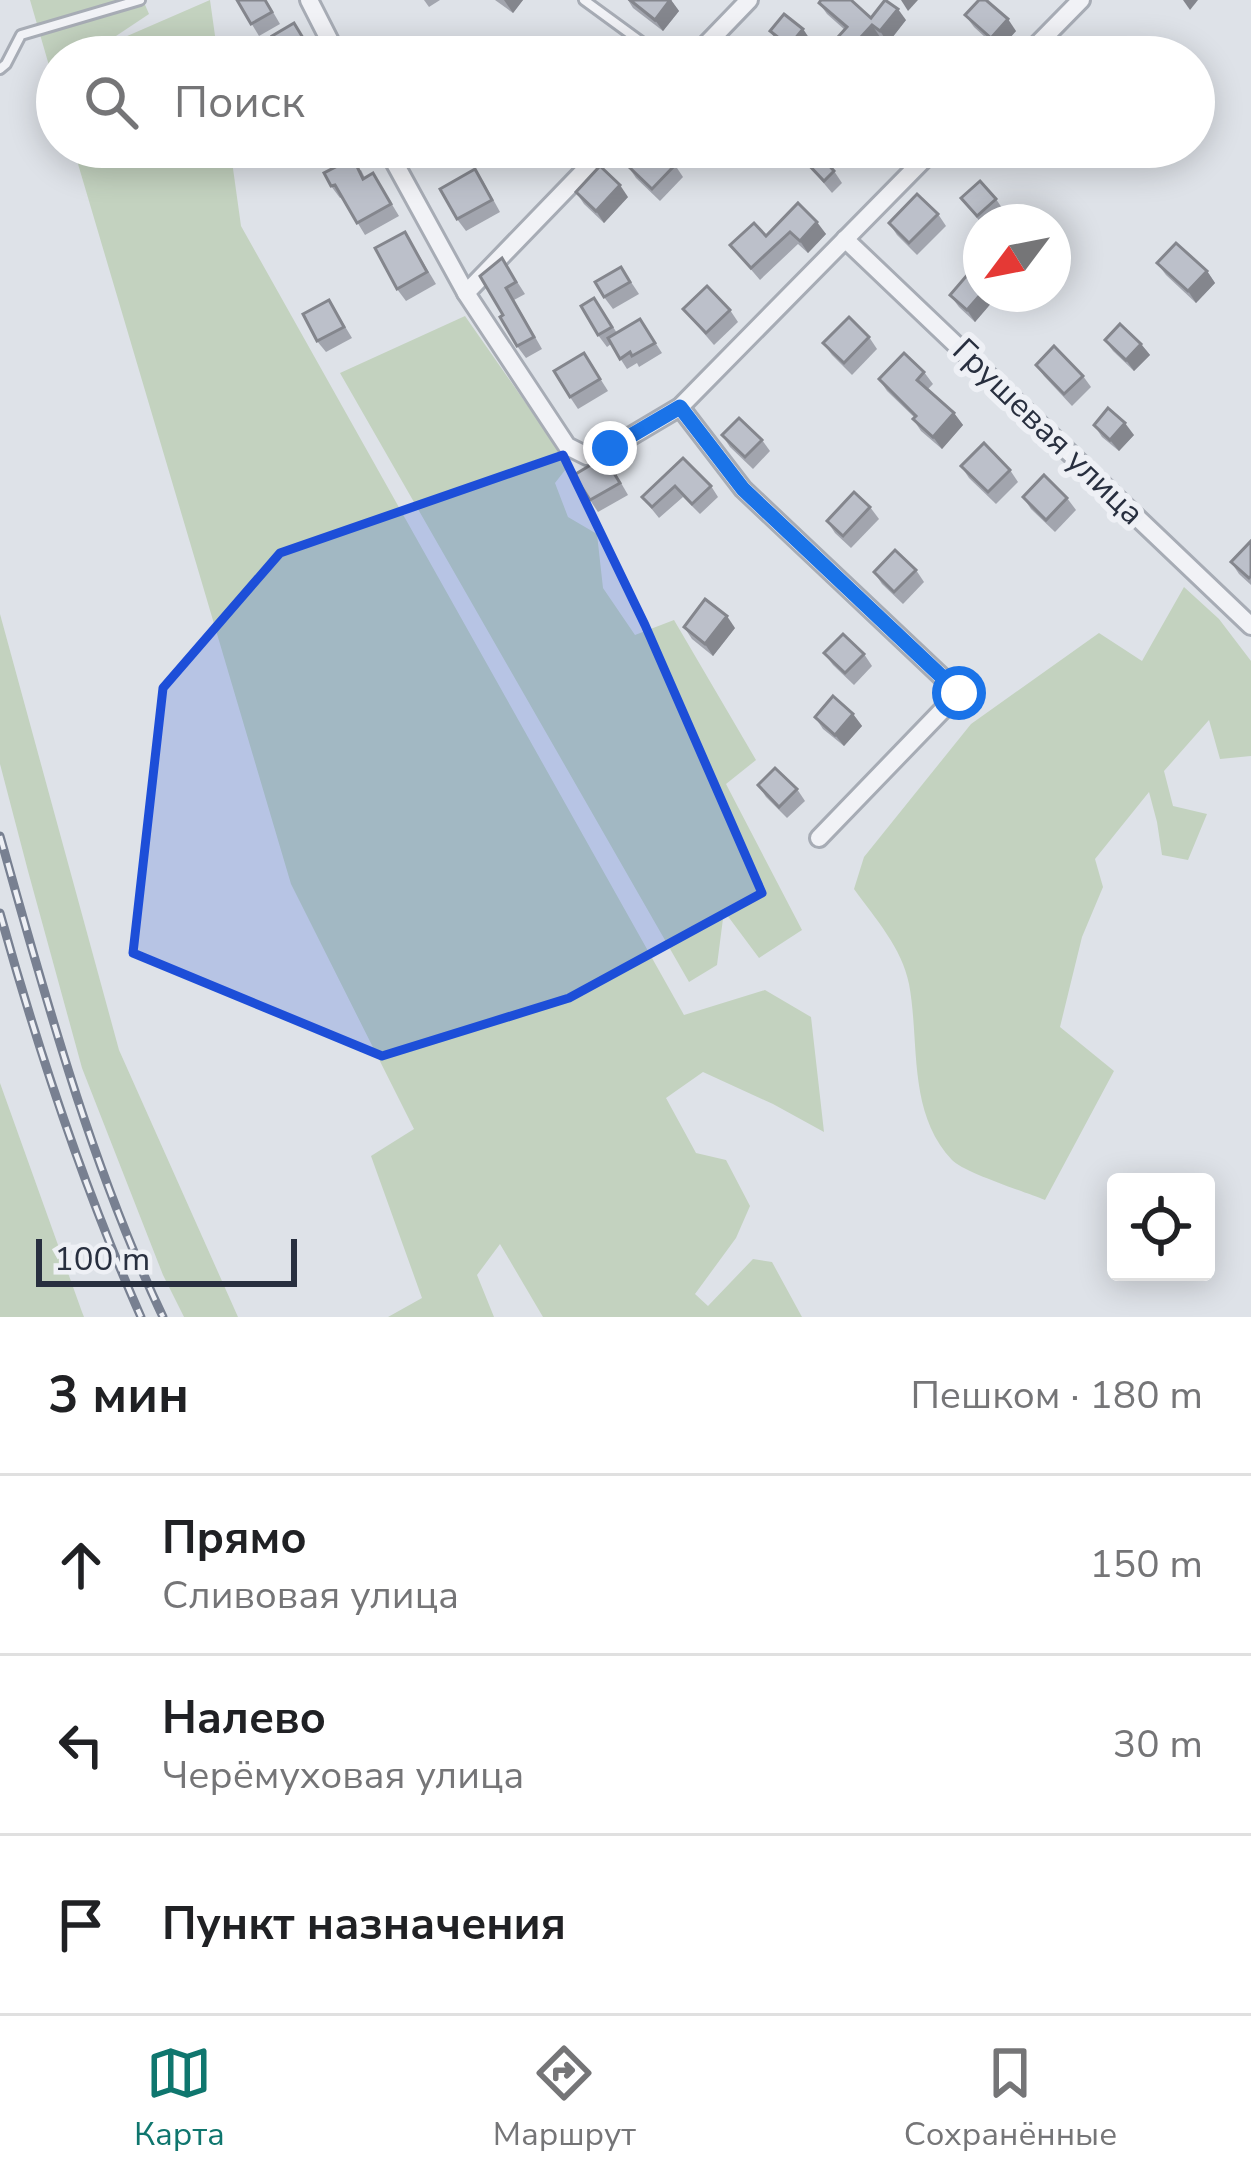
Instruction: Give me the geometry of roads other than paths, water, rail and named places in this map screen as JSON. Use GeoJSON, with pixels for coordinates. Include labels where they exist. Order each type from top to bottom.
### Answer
{"type":"FeatureCollection","features":[{"type":"Feature","properties":{"kind":"street"},"geometry":{"type":"LineString","coordinates":[[309,0],[327,36]]}},
{"type":"Feature","properties":{"kind":"street"},"geometry":{"type":"LineString","coordinates":[[714,36],[749,0]]}},
{"type":"Feature","properties":{"kind":"street"},"geometry":{"type":"LineString","coordinates":[[1046,36],[1081,0]]}},
{"type":"Feature","properties":{"kind":"street"},"geometry":{"type":"LineString","coordinates":[[398,168],[466,293],[567,446],[587,456],[610,448],[680,407],[915,168]]}},
{"type":"Feature","properties":{"kind":"street"},"geometry":{"type":"LineString","coordinates":[[466,293],[587,168]]}},
{"type":"Feature","properties":{"kind":"street","name":"Грушевая улица"},"geometry":{"type":"LineString","coordinates":[[845,239],[1251,626]]}},
{"type":"Feature","properties":{"kind":"street"},"geometry":{"type":"LineString","coordinates":[[680,407],[743,489],[959,693],[819,838]]}},
{"type":"Feature","properties":{"kind":"lane"},"geometry":{"type":"LineString","coordinates":[[0,69],[21,34],[140,0]]}},
{"type":"Feature","properties":{"kind":"lane"},"geometry":{"type":"LineString","coordinates":[[584,0],[633,36]]}},
{"type":"Feature","properties":{"kind":"railway"},"geometry":{"type":"LineString","coordinates":[[0,836],[91,1140],[163,1317]]}},
{"type":"Feature","properties":{"kind":"railway"},"geometry":{"type":"LineString","coordinates":[[0,913],[63,1117],[141,1317]]}}]}
